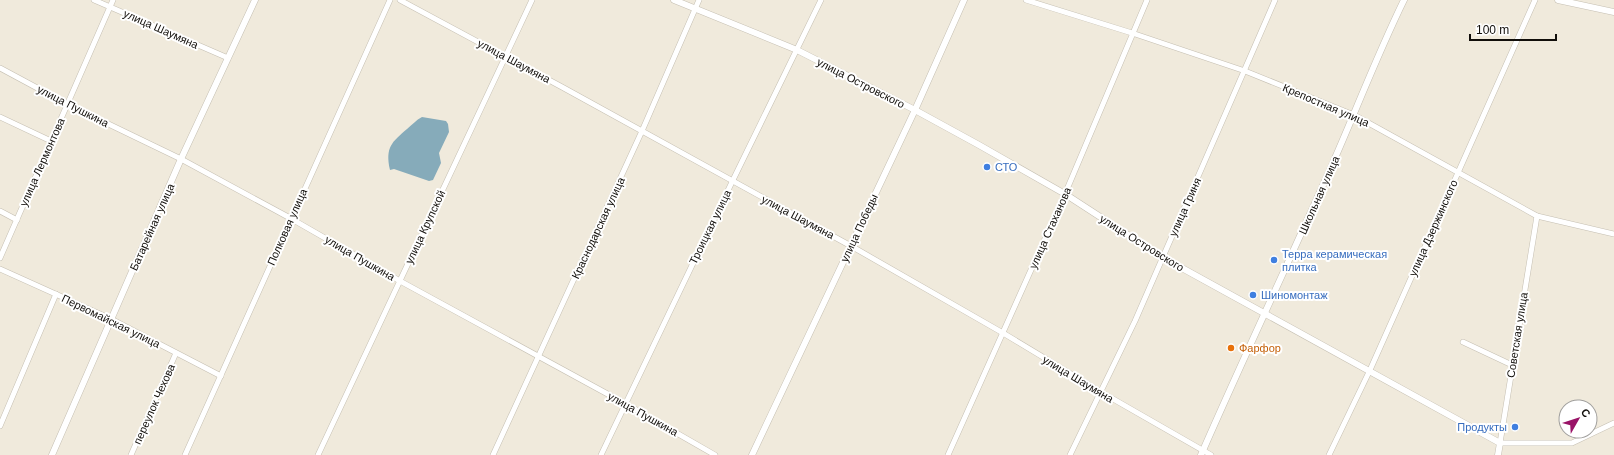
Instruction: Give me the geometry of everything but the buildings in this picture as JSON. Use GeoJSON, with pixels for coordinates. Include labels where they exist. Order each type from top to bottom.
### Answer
{"type":"FeatureCollection","features":[{"type":"Feature","properties":{"kind":"street","name":"улица Шаумяна"},"geometry":{"type":"LineString","coordinates":[[94,0],[228,58]]}},
{"type":"Feature","properties":{"kind":"street","name":"улица Лермонтова"},"geometry":{"type":"LineString","coordinates":[[0,258],[113,0]]}},
{"type":"Feature","properties":{"kind":"street","name":"Батарейная улица"},"geometry":{"type":"LineString","coordinates":[[52,455],[181,160],[255,0]]}},
{"type":"Feature","properties":{"kind":"street","name":"Полковая улица"},"geometry":{"type":"LineString","coordinates":[[185,455],[290,218],[390,0]]}},
{"type":"Feature","properties":{"kind":"street","name":"улица Шаумяна"},"geometry":{"type":"LineString","coordinates":[[400,0],[851,246],[1003,333],[1202,453],[1211,455]]}},
{"type":"Feature","properties":{"kind":"street","name":"улица Крупской"},"geometry":{"type":"LineString","coordinates":[[318,455],[532,0]]}},
{"type":"Feature","properties":{"kind":"street","name":"улица Островского"},"geometry":{"type":"LineString","coordinates":[[674,0],[797,50],[915,110],[1065,194],[1162,257],[1370,370],[1500,443],[1572,443],[1614,423]]}},
{"type":"Feature","properties":{"kind":"street","name":"Краснодарская улица"},"geometry":{"type":"LineString","coordinates":[[494,455],[642,131],[699,0]]}},
{"type":"Feature","properties":{"kind":"street","name":"Троицкая улица"},"geometry":{"type":"LineString","coordinates":[[601,455],[821,0]]}},
{"type":"Feature","properties":{"kind":"street","name":"улица Победы"},"geometry":{"type":"LineString","coordinates":[[752,455],[915,110],[964,0]]}},
{"type":"Feature","properties":{"kind":"street","name":"Крепостная улица"},"geometry":{"type":"LineString","coordinates":[[1026,0],[1132,33],[1245,71],[1354,115],[1537,216],[1614,234]]}},
{"type":"Feature","properties":{"kind":"street","name":"улица Стаханова"},"geometry":{"type":"LineString","coordinates":[[948,455],[1065,194],[1146,0]]}},
{"type":"Feature","properties":{"kind":"street","name":"улица Гриня"},"geometry":{"type":"LineString","coordinates":[[1070,455],[1135,321],[1275,0]]}},
{"type":"Feature","properties":{"kind":"street","name":"Школьная улица"},"geometry":{"type":"LineString","coordinates":[[1202,453],[1266,314],[1354,115],[1384,40],[1404,0]]}},
{"type":"Feature","properties":{"kind":"street","name":"улица Дзержинского"},"geometry":{"type":"LineString","coordinates":[[1329,455],[1370,370],[1535,0]]}},
{"type":"Feature","properties":{"kind":"street"},"geometry":{"type":"LineString","coordinates":[[1558,0],[1614,12]]}},
{"type":"Feature","properties":{"kind":"street","name":"улица Пушкина"},"geometry":{"type":"LineString","coordinates":[[0,68],[68,104],[181,160],[290,218],[400,281],[626,404],[715,455]]}},
{"type":"Feature","properties":{"kind":"street"},"geometry":{"type":"LineString","coordinates":[[0,117],[51,141]]}},
{"type":"Feature","properties":{"kind":"street"},"geometry":{"type":"LineString","coordinates":[[0,211],[17,220]]}},
{"type":"Feature","properties":{"kind":"street","name":"Советская улица"},"geometry":{"type":"LineString","coordinates":[[1498,455],[1537,216]]}},
{"type":"Feature","properties":{"kind":"street","name":"Первомайская улица"},"geometry":{"type":"LineString","coordinates":[[0,269],[111,319],[221,376]]}},
{"type":"Feature","properties":{"kind":"street"},"geometry":{"type":"LineString","coordinates":[[0,426],[56,294]]}},
{"type":"Feature","properties":{"kind":"street"},"geometry":{"type":"LineString","coordinates":[[1463,342],[1512,365]]}},
{"type":"Feature","properties":{"kind":"street","name":"переулок Чехова"},"geometry":{"type":"LineString","coordinates":[[131,455],[176,353]]}},
{"type":"Feature","properties":{"kind":"water"},"geometry":{"type":"Polygon","coordinates":[[[422,117],[446,121],[449,132],[439,153],[441,163],[433,180],[429,181],[394,169],[390,170],[388,156],[391,146],[397,138],[422,117]]]}},
{"type":"Feature","properties":{"kind":"place","name":"СТО"},"geometry":{"type":"Point","coordinates":[987,167]}},
{"type":"Feature","properties":{"kind":"place","name":"Терра керамическая плитка"},"geometry":{"type":"Point","coordinates":[1274,260]}},
{"type":"Feature","properties":{"kind":"place","name":"Шиномонтаж"},"geometry":{"type":"Point","coordinates":[1253,295]}},
{"type":"Feature","properties":{"kind":"place","name":"Фарфор"},"geometry":{"type":"Point","coordinates":[1231,348]}},
{"type":"Feature","properties":{"kind":"place","name":"Продукты"},"geometry":{"type":"Point","coordinates":[1515,427]}}]}
